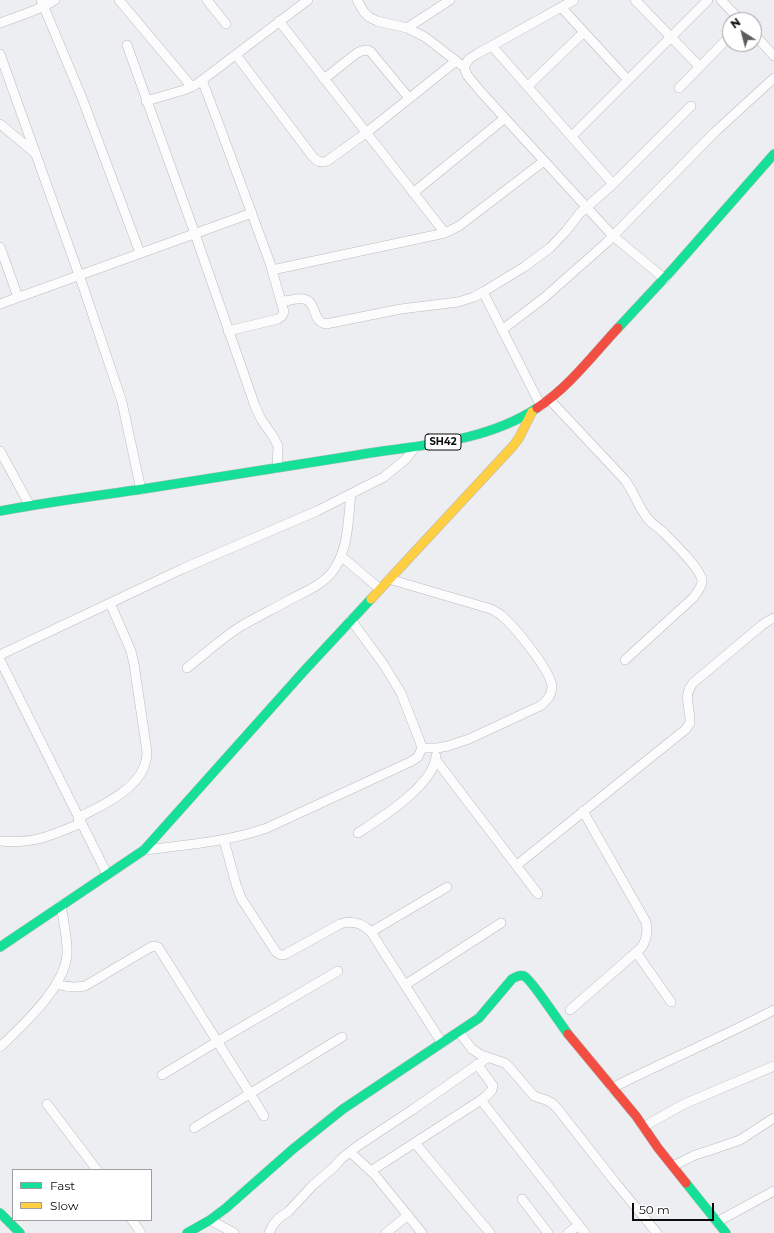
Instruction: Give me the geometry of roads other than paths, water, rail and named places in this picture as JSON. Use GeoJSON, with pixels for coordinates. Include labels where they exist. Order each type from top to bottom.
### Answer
{"type":"FeatureCollection","features":[{"type":"Feature","properties":{"kind":"street"},"geometry":{"type":"LineString","coordinates":[[0,23],[42,3],[55,0]]}},
{"type":"Feature","properties":{"kind":"street"},"geometry":{"type":"LineString","coordinates":[[119,0],[192,87]]}},
{"type":"Feature","properties":{"kind":"street"},"geometry":{"type":"LineString","coordinates":[[207,0],[226,24]]}},
{"type":"Feature","properties":{"kind":"street"},"geometry":{"type":"LineString","coordinates":[[146,102],[192,87],[308,0]]}},
{"type":"Feature","properties":{"kind":"street"},"geometry":{"type":"LineString","coordinates":[[357,0],[364,12],[369,17],[377,21],[407,28],[425,38],[464,67],[467,75],[586,208],[613,236],[665,279]]}},
{"type":"Feature","properties":{"kind":"street"},"geometry":{"type":"LineString","coordinates":[[407,28],[450,0]]}},
{"type":"Feature","properties":{"kind":"street"},"geometry":{"type":"LineString","coordinates":[[464,67],[469,59],[574,0]]}},
{"type":"Feature","properties":{"kind":"street"},"geometry":{"type":"LineString","coordinates":[[635,0],[700,67]]}},
{"type":"Feature","properties":{"kind":"street"},"geometry":{"type":"LineString","coordinates":[[572,136],[708,0]]}},
{"type":"Feature","properties":{"kind":"street"},"geometry":{"type":"LineString","coordinates":[[721,0],[732,12]]}},
{"type":"Feature","properties":{"kind":"street"},"geometry":{"type":"LineString","coordinates":[[42,3],[82,98],[140,253]]}},
{"type":"Feature","properties":{"kind":"street"},"geometry":{"type":"LineString","coordinates":[[561,7],[628,80]]}},
{"type":"Feature","properties":{"kind":"street"},"geometry":{"type":"LineString","coordinates":[[279,21],[445,233]]}},
{"type":"Feature","properties":{"kind":"street"},"geometry":{"type":"LineString","coordinates":[[528,86],[584,32]]}},
{"type":"Feature","properties":{"kind":"street"},"geometry":{"type":"LineString","coordinates":[[762,43],[774,56]]}},
{"type":"Feature","properties":{"kind":"street"},"geometry":{"type":"LineString","coordinates":[[679,88],[722,44]]}},
{"type":"Feature","properties":{"kind":"street"},"geometry":{"type":"LineString","coordinates":[[127,45],[228,331],[261,419],[278,446],[277,468]]}},
{"type":"Feature","properties":{"kind":"street"},"geometry":{"type":"LineString","coordinates":[[492,46],[613,184]]}},
{"type":"Feature","properties":{"kind":"street"},"geometry":{"type":"LineString","coordinates":[[324,79],[360,50],[368,50],[409,98]]}},
{"type":"Feature","properties":{"kind":"street"},"geometry":{"type":"LineString","coordinates":[[0,54],[122,402],[141,490]]}},
{"type":"Feature","properties":{"kind":"street"},"geometry":{"type":"LineString","coordinates":[[236,54],[317,161],[323,162],[366,133],[456,61]]}},
{"type":"Feature","properties":{"kind":"street"},"geometry":{"type":"LineString","coordinates":[[502,330],[545,297],[613,236],[715,132],[774,78]]}},
{"type":"Feature","properties":{"kind":"street"},"geometry":{"type":"LineString","coordinates":[[202,80],[252,213],[272,270],[284,312],[278,319],[228,331]]}},
{"type":"Feature","properties":{"kind":"street"},"geometry":{"type":"LineString","coordinates":[[282,301],[301,299],[306,300],[314,309],[318,320],[321,323],[326,324],[400,309],[458,302],[474,297],[524,267],[550,248],[586,208],[613,184],[691,106]]}},
{"type":"Feature","properties":{"kind":"street"},"geometry":{"type":"LineString","coordinates":[[413,193],[505,118]]}},
{"type":"Feature","properties":{"kind":"street"},"geometry":{"type":"LineString","coordinates":[[0,124],[36,154]]}},
{"type":"Feature","properties":{"kind":"street","name":"SH42"},"geometry":{"type":"LineString","coordinates":[[0,511],[29,504],[141,490],[415,447],[463,438],[497,428],[519,419],[541,406],[570,379],[665,279],[774,154]]}},
{"type":"Feature","properties":{"kind":"street"},"geometry":{"type":"LineString","coordinates":[[272,270],[445,233],[459,226],[544,161]]}},
{"type":"Feature","properties":{"kind":"street"},"geometry":{"type":"LineString","coordinates":[[0,304],[252,213]]}},
{"type":"Feature","properties":{"kind":"street"},"geometry":{"type":"LineString","coordinates":[[0,247],[18,297]]}},
{"type":"Feature","properties":{"kind":"street"},"geometry":{"type":"LineString","coordinates":[[483,292],[541,406]]}},
{"type":"Feature","properties":{"kind":"street"},"geometry":{"type":"LineString","coordinates":[[549,399],[625,480],[643,513],[662,531],[702,576],[703,582],[694,597],[625,660]]}},
{"type":"Feature","properties":{"kind":"street"},"geometry":{"type":"LineString","coordinates":[[0,947],[144,850],[351,620],[513,446],[519,438],[532,412]]}},
{"type":"Feature","properties":{"kind":"street"},"geometry":{"type":"LineString","coordinates":[[0,655],[182,569],[317,511],[351,494],[384,477],[406,459],[415,447]]}},
{"type":"Feature","properties":{"kind":"street"},"geometry":{"type":"LineString","coordinates":[[0,451],[29,504]]}},
{"type":"Feature","properties":{"kind":"street"},"geometry":{"type":"LineString","coordinates":[[187,668],[244,625],[323,581],[336,567],[341,556],[346,540],[351,494]]}},
{"type":"Feature","properties":{"kind":"street"},"geometry":{"type":"LineString","coordinates":[[341,556],[380,589]]}},
{"type":"Feature","properties":{"kind":"street"},"geometry":{"type":"LineString","coordinates":[[389,579],[491,609],[498,613],[519,635],[546,669],[551,681],[552,688],[550,695],[547,701],[540,706],[468,739],[448,746],[422,748]]}},
{"type":"Feature","properties":{"kind":"street"},"geometry":{"type":"LineString","coordinates":[[0,840],[13,842],[32,841],[49,836],[79,821],[130,787],[145,767],[147,752],[134,664],[131,651],[110,603]]}},
{"type":"Feature","properties":{"kind":"street"},"geometry":{"type":"LineString","coordinates":[[517,866],[686,729],[690,723],[687,699],[688,691],[693,683],[768,620],[774,618]]}},
{"type":"Feature","properties":{"kind":"street"},"geometry":{"type":"LineString","coordinates":[[144,850],[200,844],[236,838],[267,828],[418,757],[422,748],[420,739],[401,692],[384,665],[351,620]]}},
{"type":"Feature","properties":{"kind":"street"},"geometry":{"type":"LineString","coordinates":[[0,660],[79,821],[107,874]]}},
{"type":"Feature","properties":{"kind":"street"},"geometry":{"type":"LineString","coordinates":[[358,833],[388,813],[416,790],[432,771],[436,760],[437,748]]}},
{"type":"Feature","properties":{"kind":"street"},"geometry":{"type":"LineString","coordinates":[[436,760],[538,894]]}},
{"type":"Feature","properties":{"kind":"street"},"geometry":{"type":"LineString","coordinates":[[570,1010],[646,942],[647,933],[646,922],[583,812]]}},
{"type":"Feature","properties":{"kind":"street"},"geometry":{"type":"LineString","coordinates":[[224,840],[241,898],[279,955],[286,954],[340,924],[361,924],[371,932],[442,1043]]}},
{"type":"Feature","properties":{"kind":"street"},"geometry":{"type":"LineString","coordinates":[[371,932],[447,887]]}},
{"type":"Feature","properties":{"kind":"street"},"geometry":{"type":"LineString","coordinates":[[0,1047],[40,1006],[56,984],[63,971],[67,953],[61,905]]}},
{"type":"Feature","properties":{"kind":"street"},"geometry":{"type":"LineString","coordinates":[[406,986],[501,923]]}},
{"type":"Feature","properties":{"kind":"street"},"geometry":{"type":"LineString","coordinates":[[56,984],[76,988],[85,986],[149,948],[154,946],[158,947],[264,1116]]}},
{"type":"Feature","properties":{"kind":"street"},"geometry":{"type":"LineString","coordinates":[[636,952],[671,1002]]}},
{"type":"Feature","properties":{"kind":"street"},"geometry":{"type":"LineString","coordinates":[[162,1075],[338,971]]}},
{"type":"Feature","properties":{"kind":"street"},"geometry":{"type":"LineString","coordinates":[[187,1233],[210,1220],[244,1193],[325,1122],[479,1018],[512,979],[522,975],[526,977],[533,985],[570,1037],[726,1233]]}},
{"type":"Feature","properties":{"kind":"street"},"geometry":{"type":"LineString","coordinates":[[612,1088],[658,1064],[745,1025],[774,1010]]}},
{"type":"Feature","properties":{"kind":"street"},"geometry":{"type":"LineString","coordinates":[[459,1032],[472,1049],[487,1058],[505,1063],[534,1096],[552,1103],[557,1108],[657,1233]]}},
{"type":"Feature","properties":{"kind":"street"},"geometry":{"type":"LineString","coordinates":[[194,1128],[342,1037]]}},
{"type":"Feature","properties":{"kind":"street"},"geometry":{"type":"LineString","coordinates":[[269,1233],[279,1218],[289,1211],[313,1185],[350,1152],[487,1058]]}},
{"type":"Feature","properties":{"kind":"street"},"geometry":{"type":"LineString","coordinates":[[371,1171],[490,1093],[492,1086],[477,1064]]}},
{"type":"Feature","properties":{"kind":"street"},"geometry":{"type":"LineString","coordinates":[[643,1127],[684,1104],[774,1066]]}},
{"type":"Feature","properties":{"kind":"street"},"geometry":{"type":"LineString","coordinates":[[481,1100],[585,1233]]}},
{"type":"Feature","properties":{"kind":"street"},"geometry":{"type":"LineString","coordinates":[[47,1104],[96,1169]]}},
{"type":"Feature","properties":{"kind":"street"},"geometry":{"type":"LineString","coordinates":[[673,1166],[695,1155],[740,1140],[774,1118]]}},
{"type":"Feature","properties":{"kind":"street"},"geometry":{"type":"LineString","coordinates":[[415,1143],[490,1233]]}},
{"type":"Feature","properties":{"kind":"street"},"geometry":{"type":"LineString","coordinates":[[350,1152],[371,1171],[422,1233]]}},
{"type":"Feature","properties":{"kind":"street"},"geometry":{"type":"LineString","coordinates":[[717,1222],[774,1192]]}},
{"type":"Feature","properties":{"kind":"street"},"geometry":{"type":"LineString","coordinates":[[522,1199],[548,1233]]}},
{"type":"Feature","properties":{"kind":"street"},"geometry":{"type":"LineString","coordinates":[[0,1213],[20,1233]]}},
{"type":"Feature","properties":{"kind":"street"},"geometry":{"type":"LineString","coordinates":[[386,1233],[408,1215]]}},
{"type":"Feature","properties":{"kind":"street"},"geometry":{"type":"LineString","coordinates":[[210,1220],[234,1233]]}},
{"type":"Feature","properties":{"kind":"street"},"geometry":{"type":"LineString","coordinates":[[133,1221],[141,1233]]}},
{"type":"Feature","properties":{"kind":"street"},"geometry":{"type":"LineString","coordinates":[[568,1233],[579,1225]]}}]}
